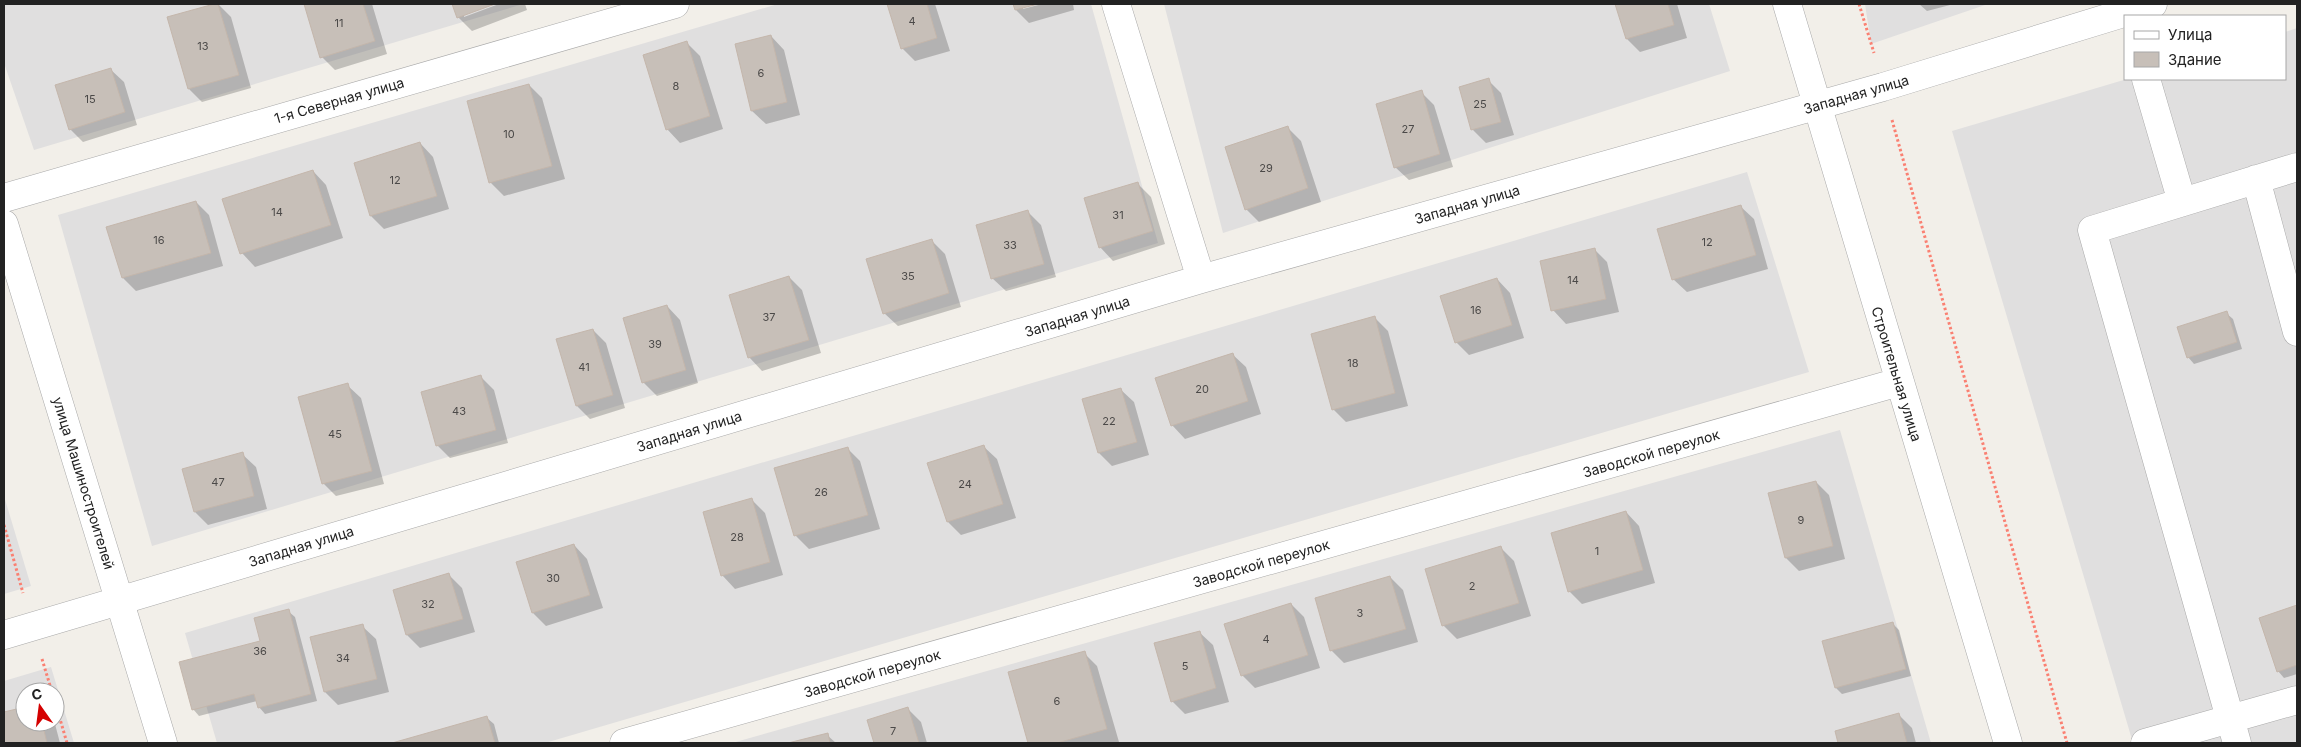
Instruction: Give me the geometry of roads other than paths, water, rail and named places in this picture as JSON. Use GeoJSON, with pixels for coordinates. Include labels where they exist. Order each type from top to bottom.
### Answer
{"type":"FeatureCollection","features":[{"type":"Feature","properties":{"kind":"street","name":"1-я Северная улица"},"geometry":{"type":"LineString","coordinates":[[4,198],[675,4]]}},
{"type":"Feature","properties":{"kind":"street"},"geometry":{"type":"LineString","coordinates":[[1116,4],[1201,279]]}},
{"type":"Feature","properties":{"kind":"street","name":"Строительная улица"},"geometry":{"type":"LineString","coordinates":[[1787,4],[2008,743]]}},
{"type":"Feature","properties":{"kind":"street","name":"Западная улица"},"geometry":{"type":"LineString","coordinates":[[4,636],[120,599],[1201,279],[1818,106],[2153,4]]}},
{"type":"Feature","properties":{"kind":"street"},"geometry":{"type":"LineString","coordinates":[[2146,80],[2182,202]]}},
{"type":"Feature","properties":{"kind":"street"},"geometry":{"type":"LineString","coordinates":[[2234,732],[2092,230],[2297,166]]}},
{"type":"Feature","properties":{"kind":"street"},"geometry":{"type":"LineString","coordinates":[[2256,180],[2297,332]]}},
{"type":"Feature","properties":{"kind":"street","name":"улица Машиностроителей"},"geometry":{"type":"LineString","coordinates":[[4,224],[163,743]]}},
{"type":"Feature","properties":{"kind":"street","name":"Заводской переулок"},"geometry":{"type":"LineString","coordinates":[[624,743],[1899,382]]}},
{"type":"Feature","properties":{"kind":"street"},"geometry":{"type":"LineString","coordinates":[[2145,743],[2234,732],[2297,700]]}}]}
